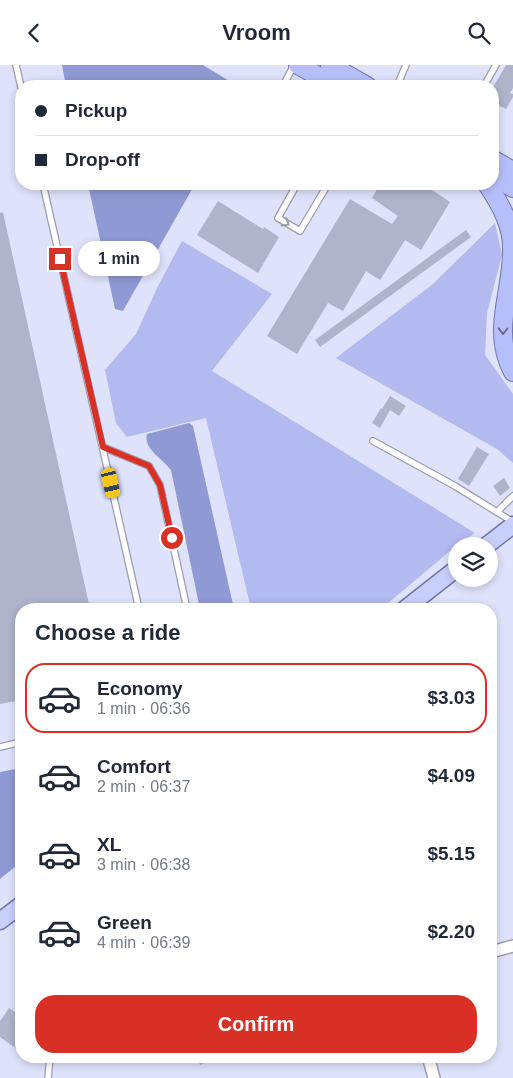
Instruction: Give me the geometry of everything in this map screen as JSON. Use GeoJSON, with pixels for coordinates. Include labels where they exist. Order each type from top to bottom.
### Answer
{"type":"FeatureCollection","features":[{"type":"Feature","properties":{"kind":"highway"},"geometry":{"type":"LineString","coordinates":[[298,65],[329,79]]}},
{"type":"Feature","properties":{"kind":"highway"},"geometry":{"type":"LineString","coordinates":[[499,163],[513,171]]}},
{"type":"Feature","properties":{"kind":"highway"},"geometry":{"type":"LineString","coordinates":[[499,180],[513,188]]}},
{"type":"Feature","properties":{"kind":"highway"},"geometry":{"type":"LineString","coordinates":[[490,190],[505,215],[510,232],[512,250],[504,303],[502,335],[504,350],[513,372]]}},
{"type":"Feature","properties":{"kind":"main road"},"geometry":{"type":"LineString","coordinates":[[497,537],[513,524]]}},
{"type":"Feature","properties":{"kind":"main road"},"geometry":{"type":"LineString","coordinates":[[413,603],[448,575]]}},
{"type":"Feature","properties":{"kind":"main road"},"geometry":{"type":"LineString","coordinates":[[0,921],[15,910]]}},
{"type":"Feature","properties":{"kind":"street"},"geometry":{"type":"LineString","coordinates":[[497,951],[513,947]]}},
{"type":"Feature","properties":{"kind":"street"},"geometry":{"type":"LineString","coordinates":[[430,1063],[434,1078]]}},
{"type":"Feature","properties":{"kind":"lane"},"geometry":{"type":"LineString","coordinates":[[16,65],[19,80]]}},
{"type":"Feature","properties":{"kind":"lane"},"geometry":{"type":"LineString","coordinates":[[286,80],[294,65]]}},
{"type":"Feature","properties":{"kind":"lane"},"geometry":{"type":"LineString","coordinates":[[400,80],[406,65]]}},
{"type":"Feature","properties":{"kind":"lane"},"geometry":{"type":"LineString","coordinates":[[487,80],[496,65]]}},
{"type":"Feature","properties":{"kind":"lane"},"geometry":{"type":"LineString","coordinates":[[44,190],[138,603]]}},
{"type":"Feature","properties":{"kind":"lane"},"geometry":{"type":"LineString","coordinates":[[294,190],[278,218],[300,231],[324,190]]}},
{"type":"Feature","properties":{"kind":"lane"},"geometry":{"type":"LineString","coordinates":[[373,441],[455,486],[513,524]]}},
{"type":"Feature","properties":{"kind":"lane"},"geometry":{"type":"LineString","coordinates":[[103,447],[149,466],[160,485],[186,603]]}},
{"type":"Feature","properties":{"kind":"lane"},"geometry":{"type":"LineString","coordinates":[[497,512],[513,496]]}},
{"type":"Feature","properties":{"kind":"lane"},"geometry":{"type":"LineString","coordinates":[[0,747],[15,743]]}},
{"type":"Feature","properties":{"kind":"lane"},"geometry":{"type":"LineString","coordinates":[[48,1078],[49,1063]]}},
{"type":"Feature","properties":{"kind":"shaded area"},"geometry":{"type":"Polygon","coordinates":[[[62,65],[203,65],[228,80],[65,80],[62,65]]]}},
{"type":"Feature","properties":{"kind":"shaded area"},"geometry":{"type":"Polygon","coordinates":[[[89,190],[192,190],[123,311],[115,309],[89,190]]]}},
{"type":"Feature","properties":{"kind":"shaded area"},"geometry":{"type":"Polygon","coordinates":[[[495,223],[502,255],[487,313],[485,355],[513,394],[513,463],[497,449],[336,358],[433,284],[495,223]]]}},
{"type":"Feature","properties":{"kind":"shaded area"},"geometry":{"type":"Polygon","coordinates":[[[182,241],[272,294],[212,371],[475,533],[469,537],[448,537],[448,553],[388,603],[250,603],[206,418],[127,437],[116,423],[105,370],[136,334],[158,286],[182,241]]]}},
{"type":"Feature","properties":{"kind":"shaded area"},"geometry":{"type":"Polygon","coordinates":[[[189,423],[193,426],[233,603],[199,603],[171,470],[150,449],[147,434],[189,423]]]}},
{"type":"Feature","properties":{"kind":"shaded area"},"geometry":{"type":"Polygon","coordinates":[[[15,769],[15,867],[0,879],[0,772],[15,769]]]}},
{"type":"Feature","properties":{"kind":"building"},"geometry":{"type":"Polygon","coordinates":[[[506,65],[513,65],[513,88],[510,93],[513,94],[513,97],[506,109],[499,106],[499,80],[497,80],[506,65]]]}},
{"type":"Feature","properties":{"kind":"building"},"geometry":{"type":"Polygon","coordinates":[[[377,190],[432,190],[450,202],[421,250],[405,240],[380,280],[366,271],[343,311],[328,303],[297,354],[267,336],[350,199],[392,224],[398,216],[372,198],[377,190]]]}},
{"type":"Feature","properties":{"kind":"building"},"geometry":{"type":"Polygon","coordinates":[[[218,201],[279,237],[258,273],[197,235],[218,201]]]}},
{"type":"Feature","properties":{"kind":"building"},"geometry":{"type":"Polygon","coordinates":[[[3,212],[89,603],[15,603],[15,701],[0,704],[0,213],[3,212]]]}},
{"type":"Feature","properties":{"kind":"building"},"geometry":{"type":"Polygon","coordinates":[[[466,230],[471,237],[320,347],[315,340],[466,230]]]}},
{"type":"Feature","properties":{"kind":"building"},"geometry":{"type":"Polygon","coordinates":[[[390,396],[406,406],[399,416],[390,410],[380,428],[372,423],[390,396]]]}},
{"type":"Feature","properties":{"kind":"building"},"geometry":{"type":"Polygon","coordinates":[[[477,447],[489,454],[469,486],[458,479],[477,447]]]}},
{"type":"Feature","properties":{"kind":"building"},"geometry":{"type":"Polygon","coordinates":[[[504,478],[510,488],[500,496],[493,486],[504,478]]]}},
{"type":"Feature","properties":{"kind":"building"},"geometry":{"type":"Polygon","coordinates":[[[9,1008],[15,1012],[15,1048],[0,1037],[0,1021],[9,1008]]]}},
{"type":"Feature","properties":{"kind":"route"},"geometry":{"type":"LineString","coordinates":[[60,259],[103,447],[149,466],[160,485],[172,538]]}}]}
